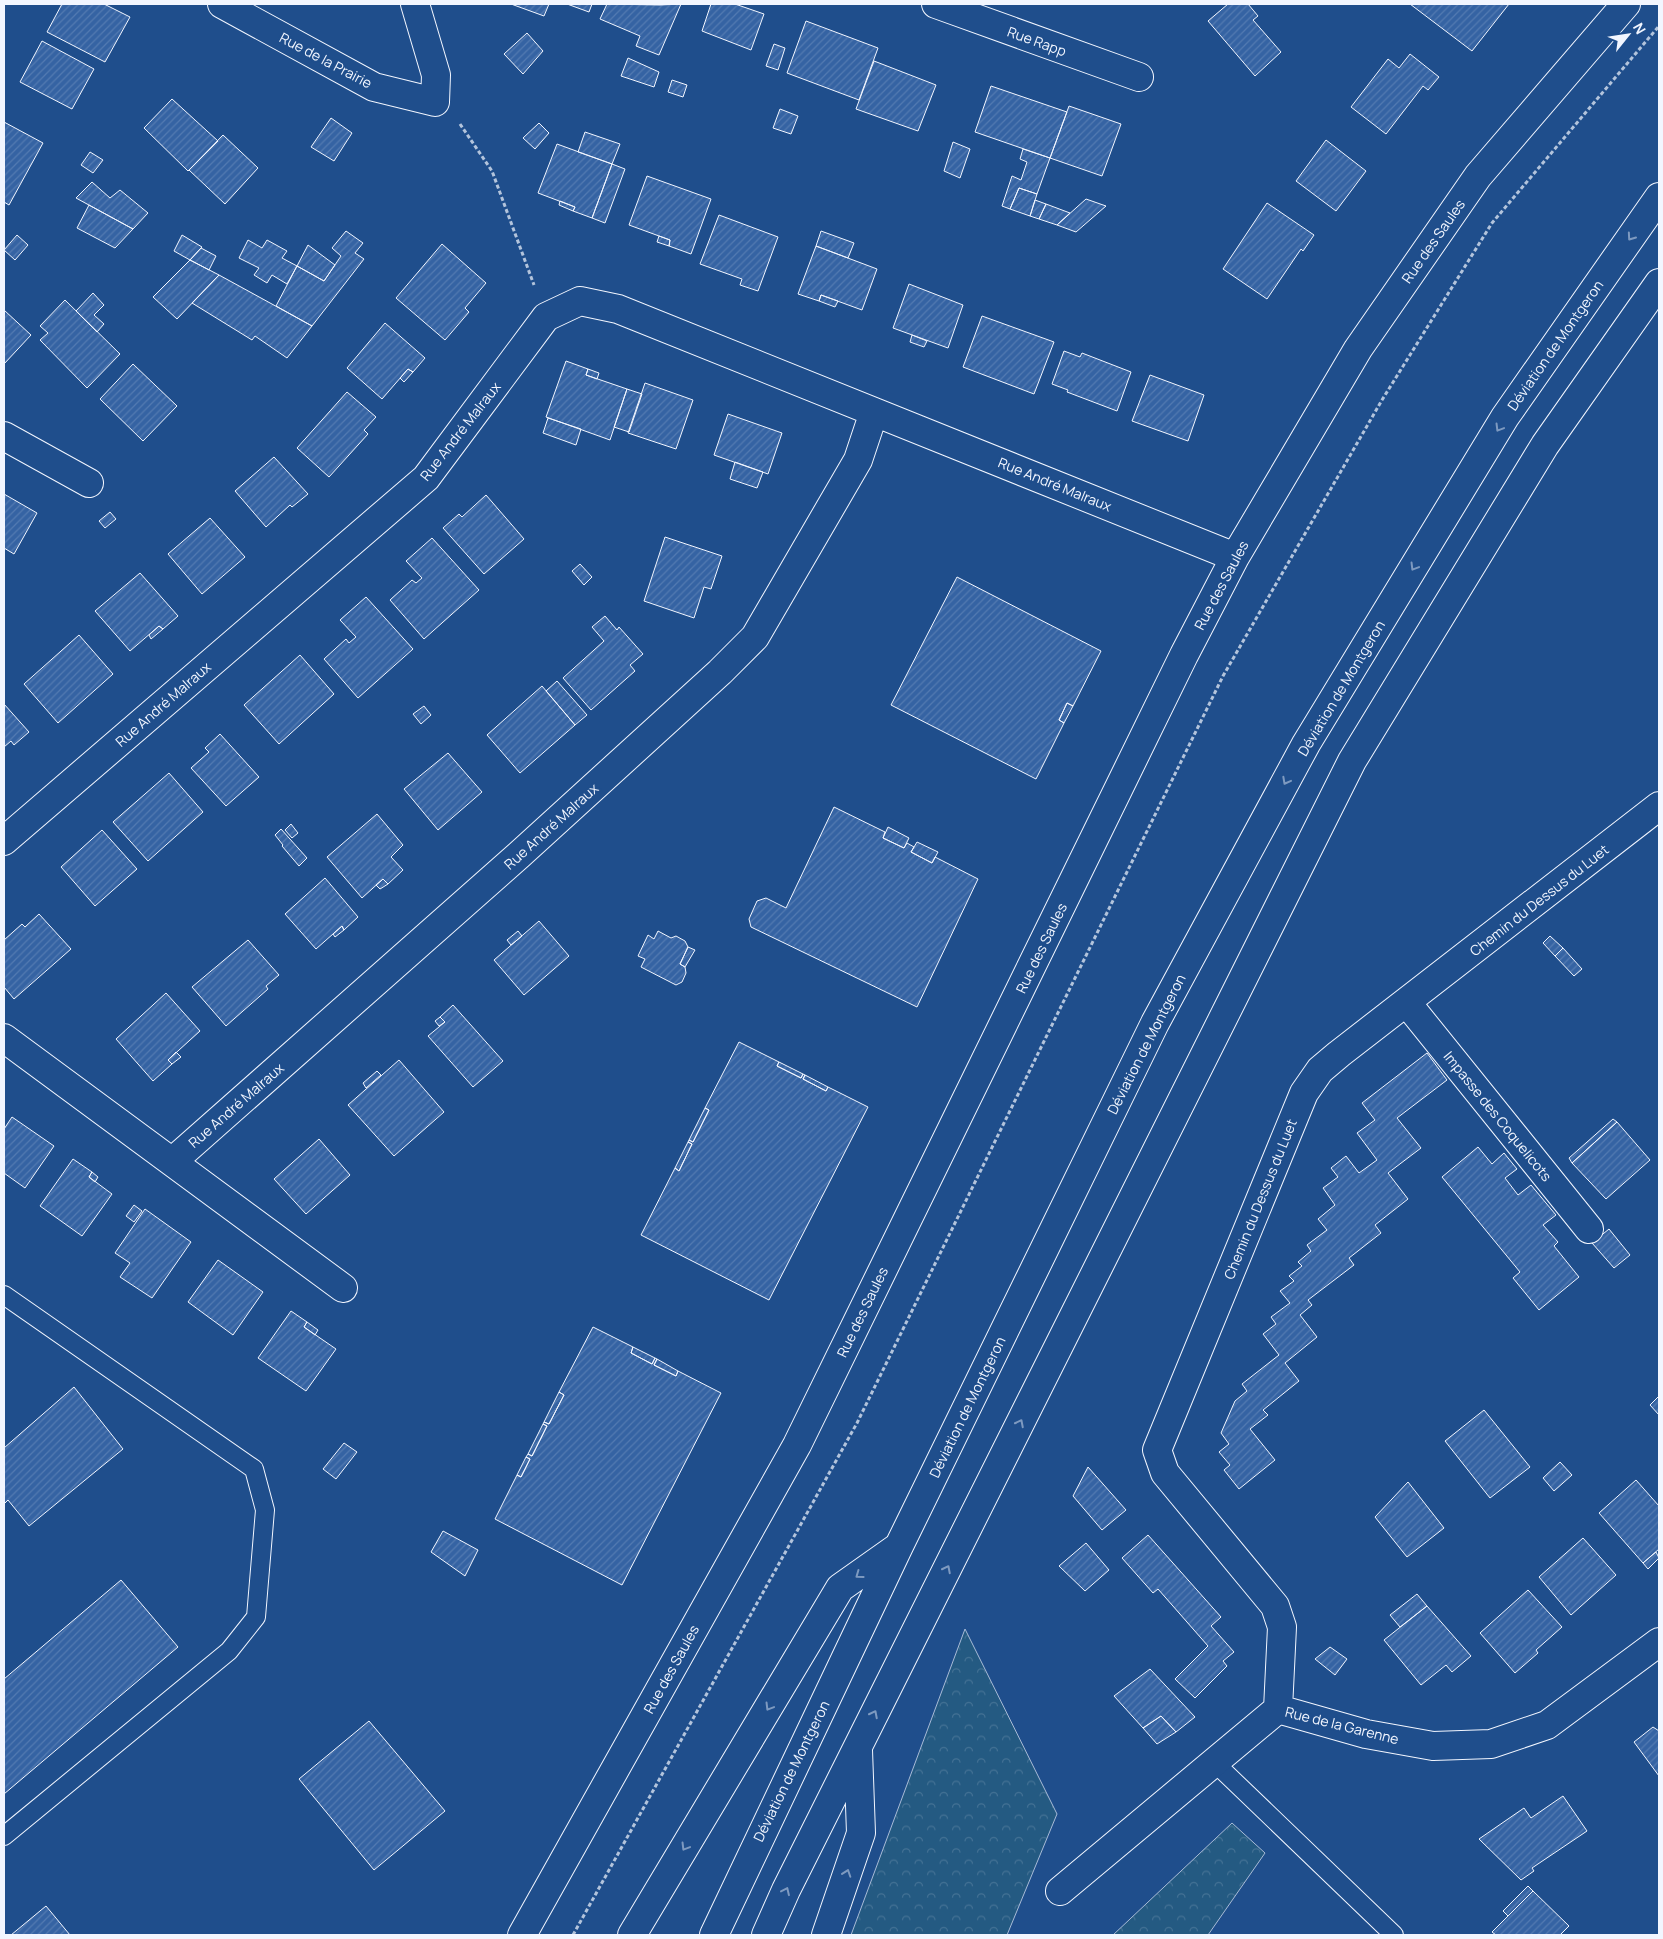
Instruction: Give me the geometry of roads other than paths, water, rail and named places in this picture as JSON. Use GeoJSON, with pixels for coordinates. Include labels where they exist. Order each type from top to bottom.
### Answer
{"type":"FeatureCollection","features":[{"type":"Feature","properties":{"kind":"street","name":"Rue de la Prairie"},"geometry":{"type":"LineString","coordinates":[[222,4],[374,86],[435,102],[436,76],[415,4]]}},
{"type":"Feature","properties":{"kind":"street","name":"Rue Rapp"},"geometry":{"type":"LineString","coordinates":[[936,4],[1139,78]]}},
{"type":"Feature","properties":{"kind":"street","name":"Rue des Saules"},"geometry":{"type":"LineString","coordinates":[[522,1935],[797,1445],[1184,655],[1235,557],[1358,349],[1478,176],[1626,4]]}},
{"type":"Feature","properties":{"kind":"street","name":"Déviation de Montgeron"},"geometry":{"type":"LineString","coordinates":[[714,1935],[899,1546],[1155,1023],[1306,744],[1505,417],[1659,197]]}},
{"type":"Feature","properties":{"kind":"street"},"geometry":{"type":"LineString","coordinates":[[766,1935],[786,1890],[1352,761],[1545,445],[1659,283]]}},
{"type":"Feature","properties":{"kind":"street","name":"Rue André Malraux"},"geometry":{"type":"LineString","coordinates":[[4,842],[426,478],[546,317],[580,301],[618,309],[1235,557]]}},
{"type":"Feature","properties":{"kind":"street","name":"Rue André Malraux"},"geometry":{"type":"LineString","coordinates":[[173,1161],[526,848],[720,672],[755,637],[858,460],[874,412]]}},
{"type":"Feature","properties":{"kind":"street"},"geometry":{"type":"LineString","coordinates":[[4,436],[90,483]]}},
{"type":"Feature","properties":{"kind":"street","name":"Chemin du Dessus du Luet"},"geometry":{"type":"LineString","coordinates":[[1278,1708],[1282,1627],[1275,1606],[1165,1473],[1157,1450],[1304,1094],[1320,1070],[1659,806]]}},
{"type":"Feature","properties":{"kind":"street","name":"Impasse des Coquelicots"},"geometry":{"type":"LineString","coordinates":[[1407,1003],[1589,1229]]}},
{"type":"Feature","properties":{"kind":"street"},"geometry":{"type":"LineString","coordinates":[[4,1038],[343,1288]]}},
{"type":"Feature","properties":{"kind":"street"},"geometry":{"type":"LineString","coordinates":[[632,1935],[840,1588],[899,1546]]}},
{"type":"Feature","properties":{"kind":"street","name":"Rue de la Garenne"},"geometry":{"type":"LineString","coordinates":[[1060,1892],[1278,1708],[1366,1734],[1434,1746],[1492,1744],[1547,1725],[1659,1642]]}},
{"type":"Feature","properties":{"kind":"street"},"geometry":{"type":"LineString","coordinates":[[826,1935],[861,1833],[858,1748]]}},
{"type":"Feature","properties":{"kind":"lane"},"geometry":{"type":"LineString","coordinates":[[4,1295],[254,1469],[265,1510],[256,1617],[228,1652],[4,1836]]}},
{"type":"Feature","properties":{"kind":"lane"},"geometry":{"type":"LineString","coordinates":[[1214,1762],[1394,1935]]}}]}
